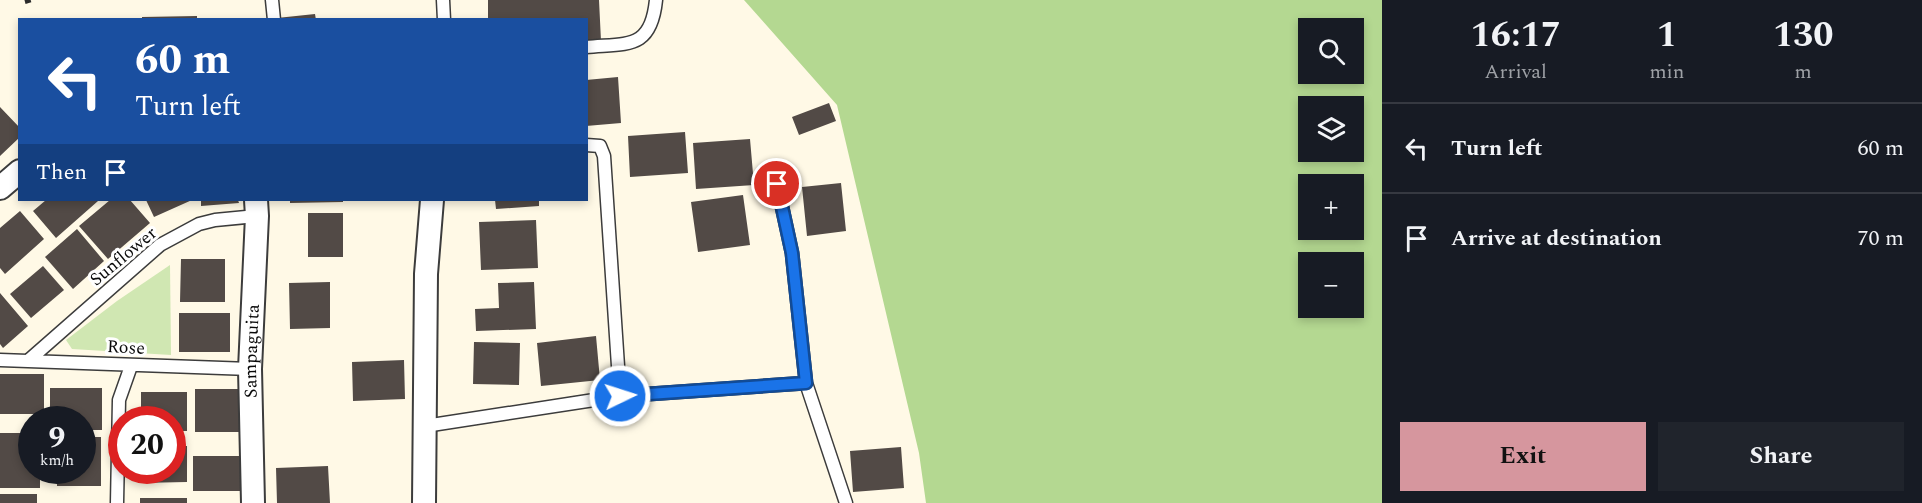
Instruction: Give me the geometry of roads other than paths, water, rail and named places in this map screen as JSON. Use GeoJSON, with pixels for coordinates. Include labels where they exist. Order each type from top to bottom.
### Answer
{"type":"FeatureCollection","features":[{"type":"Feature","properties":{"kind":"street"},"geometry":{"type":"LineString","coordinates":[[0,188],[18,173]]}},
{"type":"Feature","properties":{"kind":"street"},"geometry":{"type":"LineString","coordinates":[[424,503],[426,274],[432,201]]}},
{"type":"Feature","properties":{"kind":"street","name":"Sampaguita"},"geometry":{"type":"LineString","coordinates":[[253,503],[250,369],[257,208]]}},
{"type":"Feature","properties":{"kind":"lane"},"geometry":{"type":"LineString","coordinates":[[272,0],[274,18]]}},
{"type":"Feature","properties":{"kind":"lane"},"geometry":{"type":"LineString","coordinates":[[443,0],[444,18]]}},
{"type":"Feature","properties":{"kind":"lane"},"geometry":{"type":"LineString","coordinates":[[588,47],[633,43],[645,35],[652,24],[656,0]]}},
{"type":"Feature","properties":{"kind":"lane"},"geometry":{"type":"LineString","coordinates":[[588,145],[600,146],[604,156],[620,396]]}},
{"type":"Feature","properties":{"kind":"lane"},"geometry":{"type":"LineString","coordinates":[[777,184],[792,253],[806,383],[846,503]]}},
{"type":"Feature","properties":{"kind":"lane","name":"Sunflower"},"geometry":{"type":"LineString","coordinates":[[29,360],[160,245],[199,224],[257,208]]}},
{"type":"Feature","properties":{"kind":"lane","name":"Rose"},"geometry":{"type":"LineString","coordinates":[[0,360],[250,369]]}},
{"type":"Feature","properties":{"kind":"lane"},"geometry":{"type":"LineString","coordinates":[[117,503],[119,400],[131,366]]}},
{"type":"Feature","properties":{"kind":"lane"},"geometry":{"type":"LineString","coordinates":[[425,426],[620,396],[806,383]]}}]}
